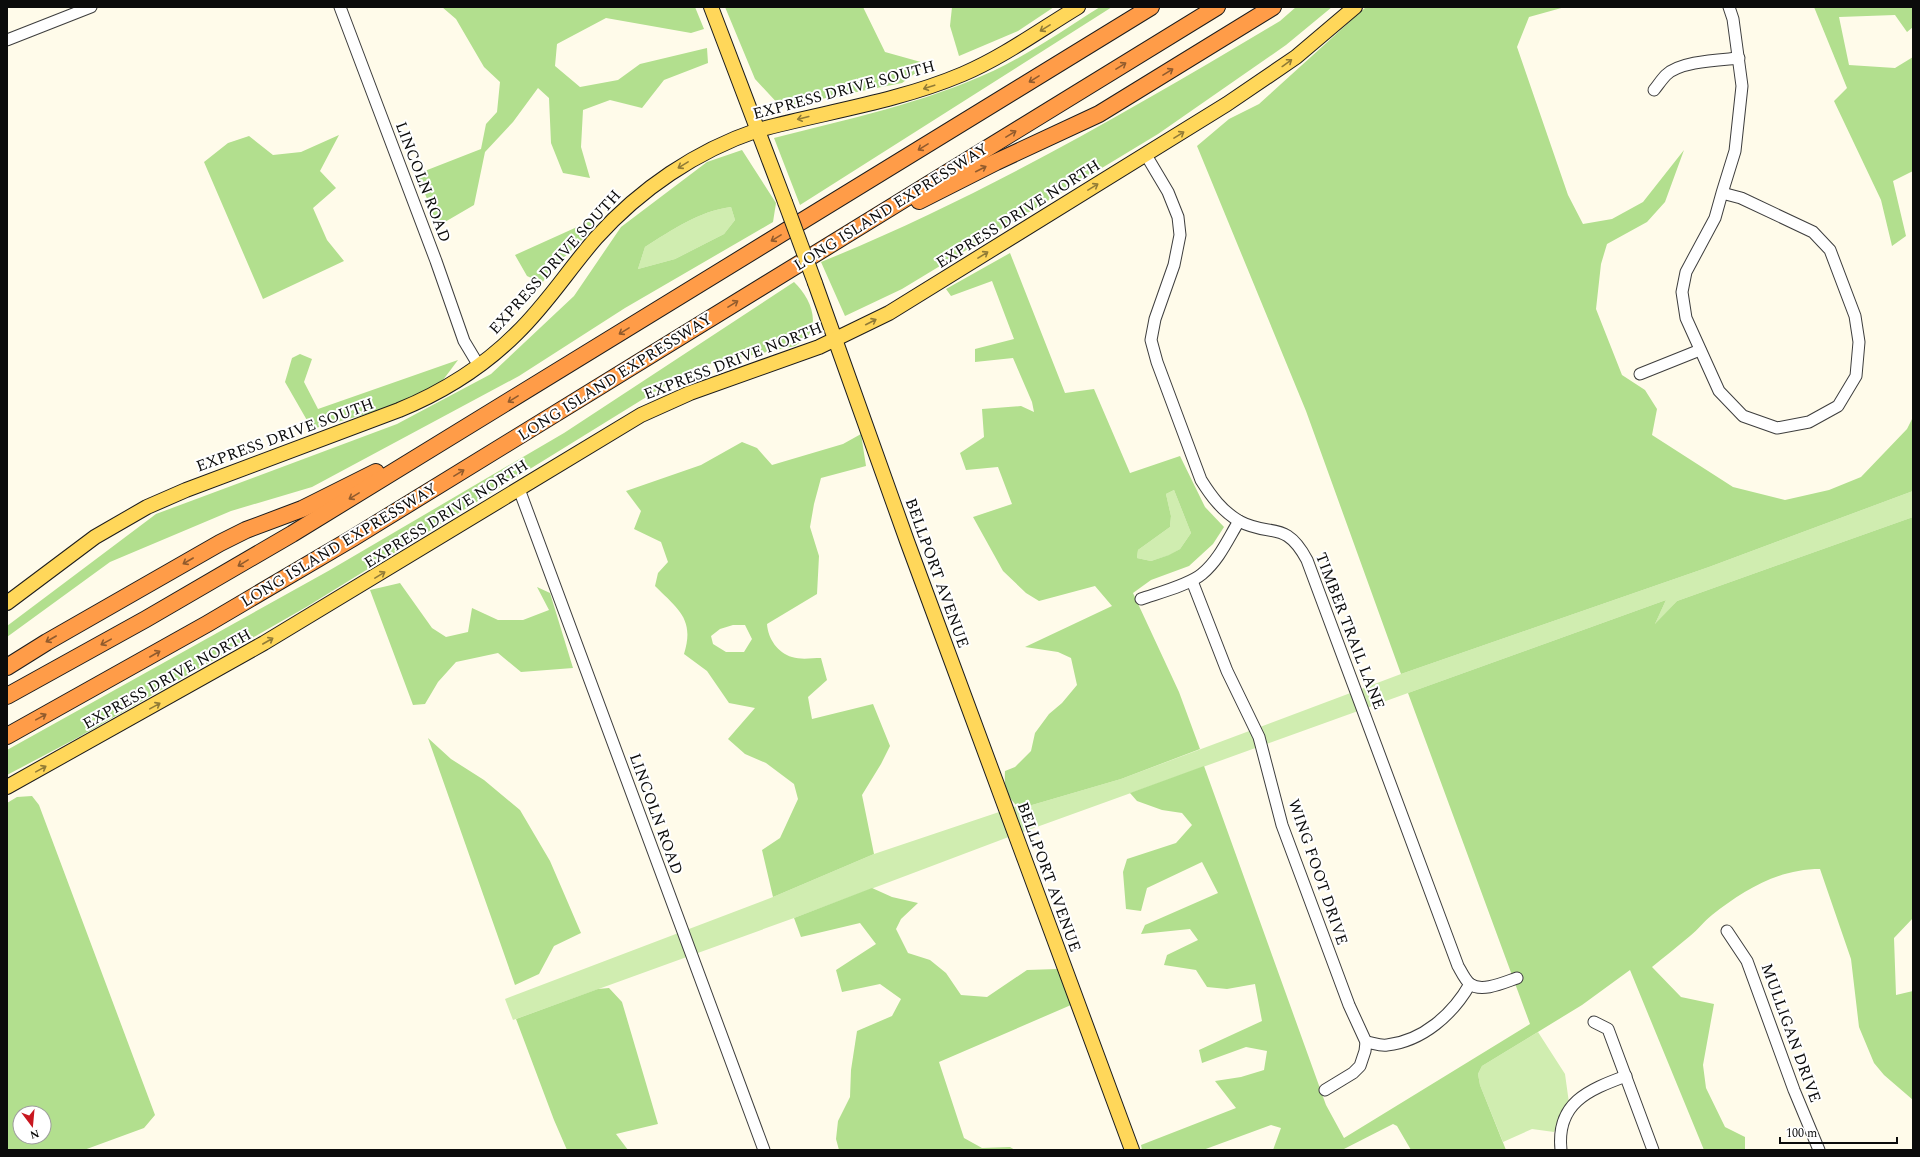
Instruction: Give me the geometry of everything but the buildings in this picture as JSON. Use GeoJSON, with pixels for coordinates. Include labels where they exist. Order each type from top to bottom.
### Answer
{"type":"FeatureCollection","features":[{"type":"Feature","properties":{"kind":"highway","name":"LONG ISLAND EXPRESSWAY"},"geometry":{"type":"LineString","coordinates":[[7,696],[195,591],[447,439],[1151,7]]}},
{"type":"Feature","properties":{"kind":"highway","name":"LONG ISLAND EXPRESSWAY"},"geometry":{"type":"LineString","coordinates":[[7,736],[117,676],[305,567],[1217,7]]}},
{"type":"Feature","properties":{"kind":"highway"},"geometry":{"type":"LineString","coordinates":[[882,213],[914,204],[996,162],[1082,123],[1273,7]]}},
{"type":"Feature","properties":{"kind":"highway"},"geometry":{"type":"LineString","coordinates":[[7,667],[46,642],[220,543],[246,530],[287,516],[392,464],[447,439]]}},
{"type":"Feature","properties":{"kind":"main road","name":"BELLPORT AVENUE"},"geometry":{"type":"LineString","coordinates":[[711,7],[816,283],[907,542],[1132,1150]]}},
{"type":"Feature","properties":{"kind":"main road","name":"EXPRESS DRIVE SOUTH"},"geometry":{"type":"LineString","coordinates":[[7,603],[94,537],[147,507],[194,487],[399,410],[440,391],[479,366],[528,322],[596,238],[631,203],[657,182],[689,162],[738,136],[906,94],[950,80],[993,59],[1078,7]]}},
{"type":"Feature","properties":{"kind":"main road","name":"EXPRESS DRIVE NORTH"},"geometry":{"type":"LineString","coordinates":[[7,787],[264,644],[624,425],[659,406],[696,391],[805,353],[836,339],[914,298],[1146,156],[1262,81],[1296,57],[1355,7]]}},
{"type":"Feature","properties":{"kind":"street"},"geometry":{"type":"LineString","coordinates":[[7,40],[91,7]]}},
{"type":"Feature","properties":{"kind":"street","name":"LINCOLN ROAD"},"geometry":{"type":"LineString","coordinates":[[340,7],[434,255],[464,341],[479,366]]}},
{"type":"Feature","properties":{"kind":"street"},"geometry":{"type":"LineString","coordinates":[[1722,193],[1741,198],[1814,232],[1830,250],[1855,316],[1859,342],[1856,376],[1838,406],[1809,422],[1777,428],[1743,416],[1719,391],[1686,318],[1682,292],[1686,272],[1715,218],[1722,193],[1735,151],[1742,86],[1733,19],[1729,7]]}},
{"type":"Feature","properties":{"kind":"street"},"geometry":{"type":"LineString","coordinates":[[1654,90],[1667,73],[1687,64],[1739,58]]}},
{"type":"Feature","properties":{"kind":"street","name":"TIMBER TRAIL LANE"},"geometry":{"type":"LineString","coordinates":[[1146,156],[1168,192],[1178,217],[1180,235],[1174,265],[1155,319],[1152,340],[1157,362],[1201,480],[1212,498],[1222,509],[1239,521],[1290,536],[1299,546],[1307,560],[1450,946],[1458,966],[1470,984]]}},
{"type":"Feature","properties":{"kind":"street"},"geometry":{"type":"LineString","coordinates":[[1640,374],[1700,350]]}},
{"type":"Feature","properties":{"kind":"street","name":"LINCOLN ROAD"},"geometry":{"type":"LineString","coordinates":[[519,489],[764,1150]]}},
{"type":"Feature","properties":{"kind":"street"},"geometry":{"type":"LineString","coordinates":[[1141,599],[1202,575],[1219,556],[1239,521]]}},
{"type":"Feature","properties":{"kind":"street","name":"WING FOOT DRIVE"},"geometry":{"type":"LineString","coordinates":[[1192,580],[1227,671],[1259,737],[1282,825],[1349,1005],[1366,1042]]}},
{"type":"Feature","properties":{"kind":"street","name":"MULLIGAN DRIVE"},"geometry":{"type":"LineString","coordinates":[[1727,931],[1747,961],[1794,1090],[1819,1150]]}},
{"type":"Feature","properties":{"kind":"street"},"geometry":{"type":"LineString","coordinates":[[1324,1090],[1353,1073],[1360,1066],[1365,1051],[1366,1042],[1387,1045],[1409,1039],[1440,1021],[1454,1008],[1470,984],[1477,987],[1493,987],[1517,978]]}},
{"type":"Feature","properties":{"kind":"street"},"geometry":{"type":"LineString","coordinates":[[1594,1022],[1608,1029],[1653,1150]]}},
{"type":"Feature","properties":{"kind":"street"},"geometry":{"type":"LineString","coordinates":[[1561,1150],[1560,1139],[1562,1122],[1572,1106],[1583,1094],[1598,1086],[1626,1076]]}},
{"type":"Feature","properties":{"kind":"green space"},"geometry":{"type":"Polygon","coordinates":[[[442,7],[695,7],[704,29],[691,33],[606,18],[557,44],[555,66],[580,87],[618,80],[640,64],[707,48],[708,63],[664,80],[642,108],[610,100],[583,110],[581,147],[590,178],[563,173],[551,143],[549,98],[538,88],[513,122],[485,152],[474,205],[438,226],[417,174],[481,149],[486,124],[497,112],[500,82],[484,67],[456,19],[442,7]]]}},
{"type":"Feature","properties":{"kind":"green space"},"geometry":{"type":"Polygon","coordinates":[[[725,7],[863,7],[885,52],[928,64],[902,83],[781,107],[755,79],[725,7]]]}},
{"type":"Feature","properties":{"kind":"green space"},"geometry":{"type":"Polygon","coordinates":[[[952,7],[1054,7],[1018,31],[959,56],[950,26],[952,7]]]}},
{"type":"Feature","properties":{"kind":"green space"},"geometry":{"type":"Polygon","coordinates":[[[1100,7],[1112,7],[800,205],[774,138],[858,117],[913,101],[967,82],[993,71],[1021,56],[1100,7]]]}},
{"type":"Feature","properties":{"kind":"green space"},"geometry":{"type":"Polygon","coordinates":[[[1296,7],[1332,7],[1286,45],[1158,134],[902,289],[845,316],[821,262],[881,237],[940,209],[1055,150],[1168,87],[1280,21],[1296,7]]]}},
{"type":"Feature","properties":{"kind":"green space"},"geometry":{"type":"Polygon","coordinates":[[[1366,7],[1565,7],[1529,17],[1517,47],[1568,195],[1583,224],[1612,219],[1643,202],[1684,150],[1665,202],[1647,222],[1607,244],[1601,264],[1596,309],[1622,375],[1645,390],[1657,409],[1652,435],[1733,487],[1785,500],[1829,490],[1861,477],[1907,429],[1913,417],[1913,491],[1709,567],[1401,674],[1306,411],[1197,146],[1229,119],[1259,104],[1366,7]]]}},
{"type":"Feature","properties":{"kind":"green space"},"geometry":{"type":"Polygon","coordinates":[[[1814,7],[1913,7],[1913,27],[1907,32],[1895,15],[1839,17],[1849,65],[1895,68],[1913,57],[1913,171],[1893,181],[1906,236],[1892,246],[1881,200],[1834,101],[1847,88],[1814,7]]]}},
{"type":"Feature","properties":{"kind":"green space"},"geometry":{"type":"Polygon","coordinates":[[[339,135],[320,171],[336,188],[313,208],[327,240],[344,261],[263,299],[204,162],[228,143],[249,136],[273,155],[301,152],[339,135]]]}},
{"type":"Feature","properties":{"kind":"green space"},"geometry":{"type":"Polygon","coordinates":[[[742,150],[776,203],[773,222],[625,308],[519,376],[312,487],[231,511],[110,562],[7,637],[7,626],[156,514],[397,424],[491,374],[574,296],[621,227],[707,162],[742,150]],[[731,207],[719,209],[686,222],[645,247],[638,269],[675,259],[724,234],[735,220],[731,207]]]}},
{"type":"Feature","properties":{"kind":"green space"},"geometry":{"type":"Polygon","coordinates":[[[731,207],[735,220],[724,234],[675,259],[638,269],[645,247],[686,222],[719,209],[731,207]]]}},
{"type":"Feature","properties":{"kind":"green space"},"geometry":{"type":"Polygon","coordinates":[[[597,218],[586,236],[554,267],[542,283],[527,276],[515,255],[597,218]]]}},
{"type":"Feature","properties":{"kind":"green space"},"geometry":{"type":"Polygon","coordinates":[[[1010,253],[1065,393],[1094,389],[1130,473],[1180,456],[1205,507],[1224,527],[1213,544],[1189,566],[1151,580],[1133,593],[1179,692],[1200,749],[1121,779],[1032,805],[1017,806],[1008,794],[1005,786],[1005,771],[1015,767],[1031,751],[1035,733],[1049,714],[1062,703],[1077,685],[1071,658],[1058,652],[1025,647],[1112,606],[1095,586],[1039,601],[1026,593],[1003,571],[973,517],[1012,504],[998,467],[966,470],[960,453],[984,437],[982,409],[1021,406],[1034,412],[1032,402],[1013,358],[975,362],[975,349],[1014,339],[992,281],[951,296],[946,289],[1010,253]],[[1174,490],[1166,494],[1171,516],[1170,527],[1138,550],[1137,558],[1151,561],[1169,555],[1180,549],[1191,533],[1174,490]]]}},
{"type":"Feature","properties":{"kind":"green space"},"geometry":{"type":"Polygon","coordinates":[[[794,282],[808,300],[813,315],[813,322],[808,336],[795,346],[695,367],[308,606],[79,737],[7,775],[7,750],[330,570],[564,433],[794,282]]]}},
{"type":"Feature","properties":{"kind":"green space"},"geometry":{"type":"Polygon","coordinates":[[[300,354],[312,359],[304,382],[318,409],[458,360],[440,384],[384,409],[312,429],[285,382],[292,358],[300,354]]]}},
{"type":"Feature","properties":{"kind":"green space"},"geometry":{"type":"Polygon","coordinates":[[[861,434],[866,466],[821,478],[810,527],[819,556],[817,594],[767,624],[769,635],[778,649],[782,652],[795,658],[821,658],[827,680],[808,697],[812,719],[873,704],[890,746],[862,795],[874,854],[773,897],[762,850],[780,838],[798,799],[794,784],[766,763],[745,754],[728,739],[755,708],[729,703],[707,671],[684,654],[687,642],[686,623],[677,608],[655,586],[658,573],[668,562],[661,542],[634,529],[641,511],[626,491],[701,465],[742,442],[757,448],[772,465],[843,444],[861,434]],[[733,625],[720,629],[711,636],[713,644],[726,652],[744,652],[752,639],[745,625],[733,625]]]}},
{"type":"Feature","properties":{"kind":"green space"},"geometry":{"type":"Polygon","coordinates":[[[1174,490],[1191,533],[1180,549],[1170,555],[1151,561],[1137,558],[1138,550],[1170,527],[1171,516],[1166,494],[1174,490]]]}},
{"type":"Feature","properties":{"kind":"green space"},"geometry":{"type":"Polygon","coordinates":[[[1913,491],[1913,517],[1677,601],[1654,626],[1666,600],[1006,838],[794,918],[513,1020],[505,999],[773,897],[874,854],[1017,806],[1032,805],[1121,779],[1401,674],[1709,567],[1913,491]]]}},
{"type":"Feature","properties":{"kind":"green space"},"geometry":{"type":"Polygon","coordinates":[[[1913,517],[1913,918],[1894,938],[1896,995],[1913,991],[1913,1100],[1884,1075],[1874,1063],[1859,1027],[1851,959],[1820,869],[1790,873],[1776,877],[1749,889],[1709,917],[1693,934],[1652,967],[1681,997],[1714,1004],[1703,1065],[1706,1088],[1725,1127],[1745,1137],[1745,1150],[1704,1150],[1630,970],[1582,1005],[1482,1066],[1478,1074],[1480,1085],[1506,1150],[1411,1150],[1397,1126],[1393,1124],[1342,1150],[1273,1150],[1281,1128],[1271,1125],[1203,1150],[1142,1150],[1141,1145],[1236,1108],[1215,1081],[1241,1077],[1264,1070],[1267,1051],[1246,1047],[1202,1063],[1199,1050],[1262,1021],[1255,984],[1227,989],[1207,987],[1196,970],[1164,965],[1167,955],[1198,940],[1190,929],[1141,934],[1145,925],[1218,893],[1202,862],[1147,888],[1141,911],[1126,909],[1123,872],[1127,859],[1176,843],[1192,825],[1182,813],[1162,810],[1137,801],[1130,793],[1204,766],[1326,1105],[1344,1138],[1530,1024],[1408,693],[1666,600],[1655,624],[1677,601],[1913,517]]]}},
{"type":"Feature","properties":{"kind":"green space"},"geometry":{"type":"Polygon","coordinates":[[[400,583],[432,628],[446,637],[468,632],[472,608],[498,620],[523,620],[549,610],[537,587],[550,593],[573,668],[521,672],[498,653],[456,662],[438,682],[425,704],[413,705],[370,590],[400,583]]]}},
{"type":"Feature","properties":{"kind":"green space"},"geometry":{"type":"Polygon","coordinates":[[[428,738],[451,759],[484,780],[520,810],[550,861],[581,933],[554,946],[539,974],[515,985],[428,738]]]}},
{"type":"Feature","properties":{"kind":"green space"},"geometry":{"type":"Polygon","coordinates":[[[32,796],[39,805],[155,1115],[144,1128],[84,1150],[7,1150],[7,803],[17,797],[32,796]]]}},
{"type":"Feature","properties":{"kind":"green space"},"geometry":{"type":"Polygon","coordinates":[[[872,888],[892,897],[918,903],[901,919],[896,929],[908,953],[930,960],[946,973],[961,995],[987,997],[1027,970],[1057,969],[1071,1005],[939,1062],[964,1138],[982,1148],[1010,1147],[1015,1150],[839,1150],[836,1139],[838,1121],[850,1097],[851,1070],[857,1031],[892,1016],[901,999],[880,984],[842,992],[836,970],[876,944],[860,923],[801,937],[794,918],[872,888]]]}},
{"type":"Feature","properties":{"kind":"green space"},"geometry":{"type":"Polygon","coordinates":[[[609,988],[622,1002],[658,1124],[616,1134],[628,1150],[567,1150],[554,1120],[516,1019],[598,989],[609,988]]]}},
{"type":"Feature","properties":{"kind":"green space"},"geometry":{"type":"Polygon","coordinates":[[[1538,1032],[1565,1074],[1569,1103],[1554,1132],[1532,1129],[1503,1142],[1480,1085],[1478,1074],[1482,1066],[1538,1032]]]}}]}
